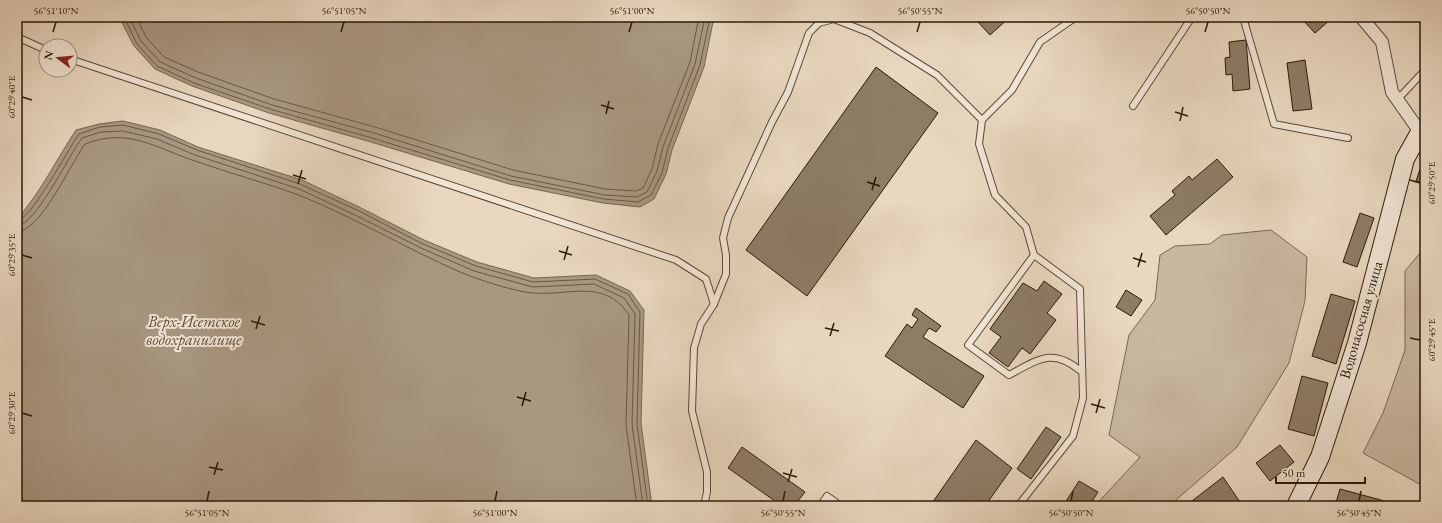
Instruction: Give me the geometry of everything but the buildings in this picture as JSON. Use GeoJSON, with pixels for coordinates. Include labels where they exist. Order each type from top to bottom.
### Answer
{"type":"FeatureCollection","features":[{"type":"Feature","properties":{"kind":"street"},"geometry":{"type":"LineString","coordinates":[[1361,17],[1382,42],[1392,92],[1422,131]]}},
{"type":"Feature","properties":{"kind":"street","name":"Водонасосная улица"},"geometry":{"type":"LineString","coordinates":[[1296,506],[1320,457],[1357,343],[1405,159],[1422,131]]}},
{"type":"Feature","properties":{"kind":"lane"},"geometry":{"type":"LineString","coordinates":[[1018,506],[1073,436],[1083,398],[1080,288],[1034,255],[1026,227],[995,195],[979,144],[982,120],[1012,90],[1040,42],[1076,17]]}},
{"type":"Feature","properties":{"kind":"lane"},"geometry":{"type":"LineString","coordinates":[[1132,106],[1192,17]]}},
{"type":"Feature","properties":{"kind":"lane"},"geometry":{"type":"LineString","coordinates":[[1243,17],[1274,124],[1348,138]]}},
{"type":"Feature","properties":{"kind":"lane"},"geometry":{"type":"LineString","coordinates":[[704,506],[707,492],[707,472],[692,411],[694,348],[701,324],[714,304],[726,274],[726,255],[723,238],[728,218],[772,122],[788,92],[808,33],[819,23],[834,19],[870,33],[936,75],[982,120]]}},
{"type":"Feature","properties":{"kind":"lane"},"geometry":{"type":"LineString","coordinates":[[17,37],[38,46]]}},
{"type":"Feature","properties":{"kind":"lane"},"geometry":{"type":"LineString","coordinates":[[78,62],[676,260],[706,279],[714,304]]}},
{"type":"Feature","properties":{"kind":"lane"},"geometry":{"type":"LineString","coordinates":[[1397,100],[1425,70]]}},
{"type":"Feature","properties":{"kind":"lane"},"geometry":{"type":"LineString","coordinates":[[1034,255],[968,345],[1009,375],[1034,362],[1057,356],[1071,362],[1082,372]]}},
{"type":"Feature","properties":{"kind":"lane"},"geometry":{"type":"LineString","coordinates":[[820,506],[827,496],[841,506]]}},
{"type":"Feature","properties":{"kind":"shaded area"},"geometry":{"type":"Polygon","coordinates":[[[1271,230],[1307,257],[1305,301],[1289,363],[1237,447],[1169,506],[1095,506],[1140,457],[1109,435],[1129,335],[1155,300],[1160,255],[1175,246],[1210,244],[1222,235],[1271,230]]]}},
{"type":"Feature","properties":{"kind":"shaded area"},"geometry":{"type":"Polygon","coordinates":[[[1425,247],[1425,487],[1363,453],[1383,413],[1405,350],[1405,271],[1425,247]]]}},
{"type":"Feature","properties":{"kind":"water"},"geometry":{"type":"Polygon","coordinates":[[[119,17],[714,17],[704,67],[672,150],[666,174],[654,199],[640,207],[603,203],[509,184],[269,113],[192,86],[155,69],[134,46],[119,17]]]}},
{"type":"Feature","properties":{"kind":"water","name":"Верх-Исетское водохранилище"},"geometry":{"type":"Polygon","coordinates":[[[123,121],[160,130],[198,147],[302,180],[424,240],[477,262],[534,278],[596,275],[630,291],[644,310],[641,423],[652,506],[17,506],[17,219],[41,187],[76,130],[99,124],[123,121]]]}}]}
